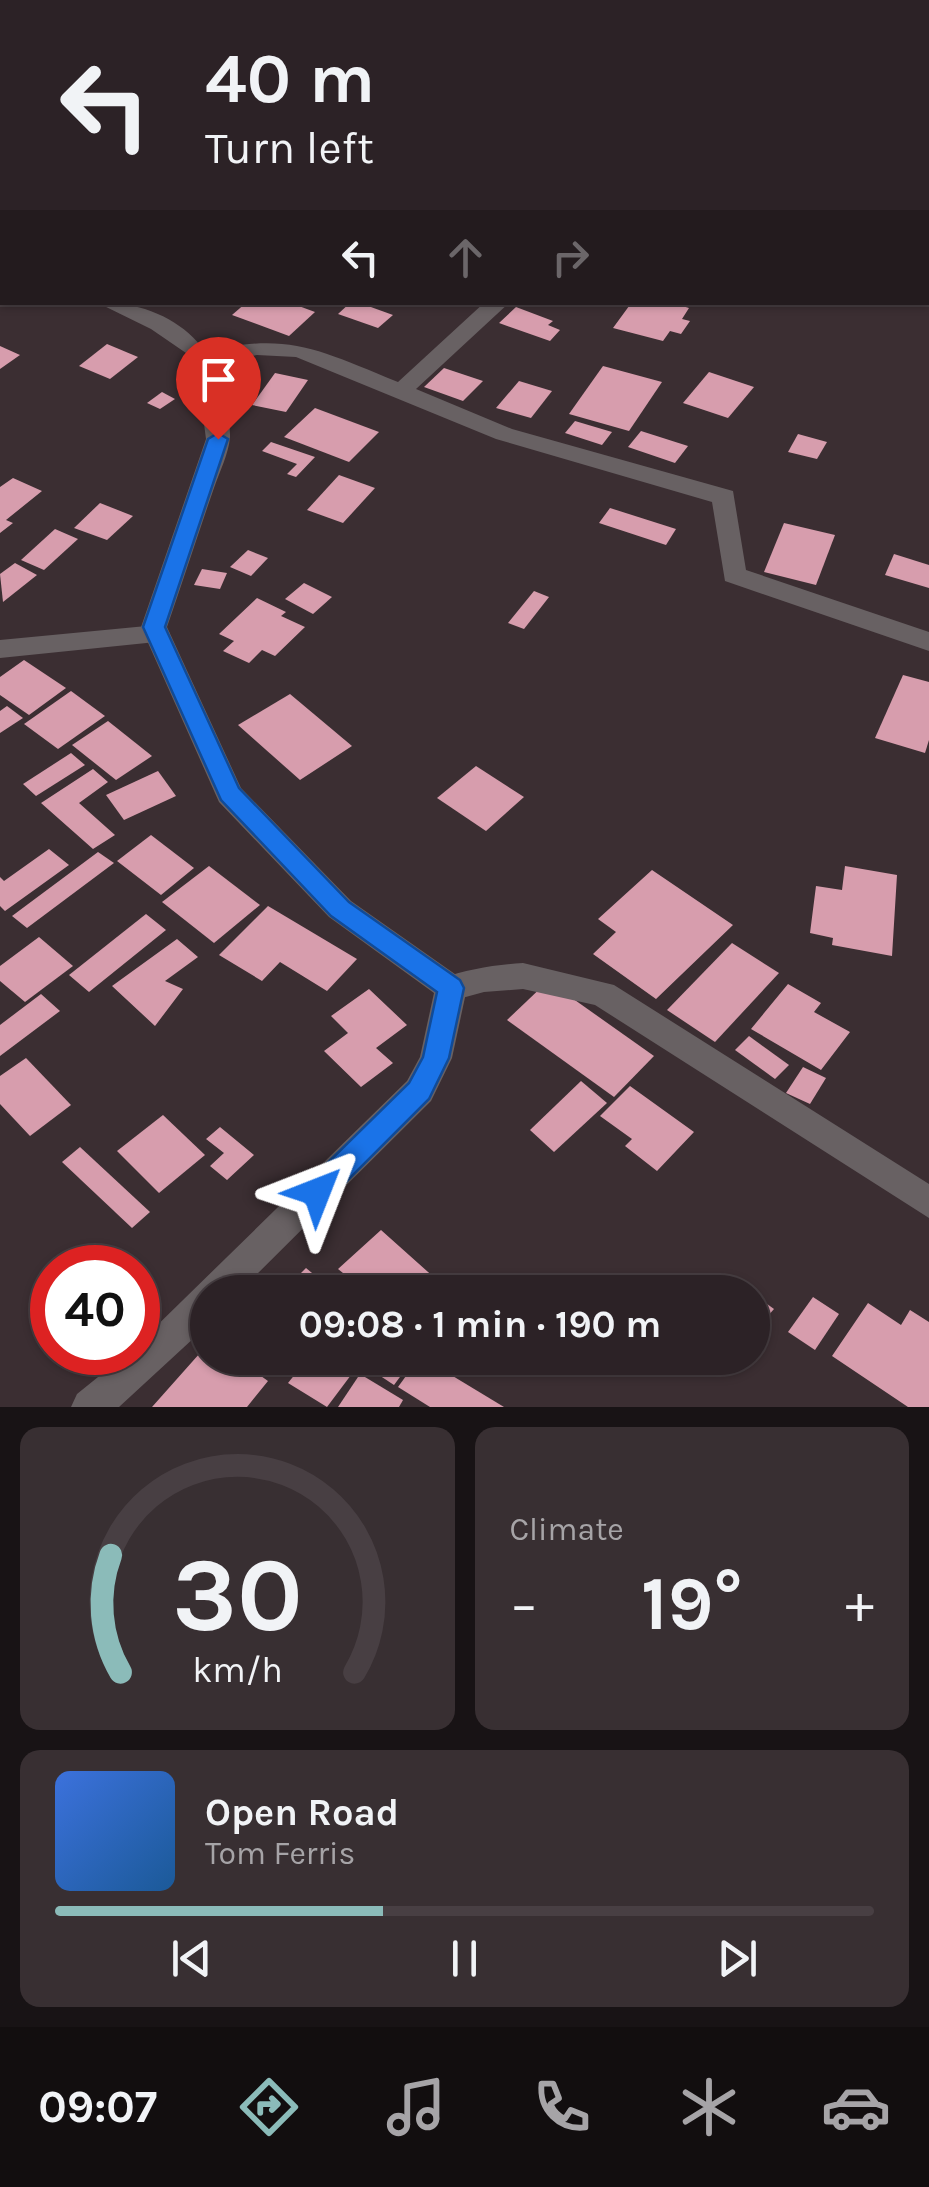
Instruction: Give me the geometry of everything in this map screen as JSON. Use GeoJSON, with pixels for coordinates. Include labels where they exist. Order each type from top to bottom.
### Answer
{"type":"FeatureCollection","features":[{"type":"Feature","properties":{"kind":"street"},"geometry":{"type":"LineString","coordinates":[[114,305],[158,324],[196,350],[208,370],[218,439],[154,627],[229,794],[340,909],[451,988]]}},
{"type":"Feature","properties":{"kind":"street"},"geometry":{"type":"LineString","coordinates":[[400,392],[497,305]]}},
{"type":"Feature","properties":{"kind":"street"},"geometry":{"type":"LineString","coordinates":[[201,358],[257,348],[300,350],[504,434],[724,497],[734,574],[929,642]]}},
{"type":"Feature","properties":{"kind":"street"},"geometry":{"type":"LineString","coordinates":[[0,649],[157,634]]}},
{"type":"Feature","properties":{"kind":"street"},"geometry":{"type":"LineString","coordinates":[[451,988],[484,979],[524,976],[604,994],[929,1203]]}},
{"type":"Feature","properties":{"kind":"street"},"geometry":{"type":"LineString","coordinates":[[231,1275],[419,1091],[436,1058],[451,988]]}},
{"type":"Feature","properties":{"kind":"street"},"geometry":{"type":"LineString","coordinates":[[90,1407],[130,1376],[190,1318]]}},
{"type":"Feature","properties":{"kind":"building"},"geometry":{"type":"Polygon","coordinates":[[[244,305],[296,305],[315,312],[289,336],[232,315],[244,305]]]}},
{"type":"Feature","properties":{"kind":"building"},"geometry":{"type":"Polygon","coordinates":[[[348,305],[365,305],[393,315],[378,328],[338,314],[348,305]]]}},
{"type":"Feature","properties":{"kind":"building"},"geometry":{"type":"Polygon","coordinates":[[[630,305],[689,308],[682,319],[690,321],[681,334],[670,331],[663,341],[613,328],[630,305]]]}},
{"type":"Feature","properties":{"kind":"building"},"geometry":{"type":"Polygon","coordinates":[[[516,307],[553,321],[548,325],[560,330],[550,341],[499,323],[516,307]]]}},
{"type":"Feature","properties":{"kind":"building"},"geometry":{"type":"Polygon","coordinates":[[[107,344],[138,357],[110,379],[79,366],[107,344]]]}},
{"type":"Feature","properties":{"kind":"building"},"geometry":{"type":"Polygon","coordinates":[[[0,346],[20,355],[0,369],[0,346]]]}},
{"type":"Feature","properties":{"kind":"building"},"geometry":{"type":"Polygon","coordinates":[[[603,366],[662,382],[629,431],[569,414],[603,366]]]}},
{"type":"Feature","properties":{"kind":"building"},"geometry":{"type":"Polygon","coordinates":[[[444,368],[483,381],[463,401],[424,387],[444,368]]]}},
{"type":"Feature","properties":{"kind":"building"},"geometry":{"type":"Polygon","coordinates":[[[709,372],[754,387],[728,418],[683,403],[709,372]]]}},
{"type":"Feature","properties":{"kind":"building"},"geometry":{"type":"Polygon","coordinates":[[[275,373],[308,380],[286,412],[252,405],[275,373]]]}},
{"type":"Feature","properties":{"kind":"building"},"geometry":{"type":"Polygon","coordinates":[[[519,381],[552,391],[531,418],[496,408],[519,381]]]}},
{"type":"Feature","properties":{"kind":"building"},"geometry":{"type":"Polygon","coordinates":[[[162,392],[175,399],[160,409],[147,403],[162,392]]]}},
{"type":"Feature","properties":{"kind":"building"},"geometry":{"type":"Polygon","coordinates":[[[315,408],[379,432],[349,462],[284,437],[315,408]]]}},
{"type":"Feature","properties":{"kind":"building"},"geometry":{"type":"Polygon","coordinates":[[[575,421],[612,432],[602,445],[565,433],[575,421]]]}},
{"type":"Feature","properties":{"kind":"building"},"geometry":{"type":"Polygon","coordinates":[[[641,431],[688,446],[675,463],[628,447],[641,431]]]}},
{"type":"Feature","properties":{"kind":"building"},"geometry":{"type":"Polygon","coordinates":[[[798,434],[827,442],[817,459],[788,452],[798,434]]]}},
{"type":"Feature","properties":{"kind":"building"},"geometry":{"type":"Polygon","coordinates":[[[271,442],[315,457],[296,477],[287,474],[297,464],[262,451],[271,442]]]}},
{"type":"Feature","properties":{"kind":"building"},"geometry":{"type":"Polygon","coordinates":[[[339,475],[375,488],[343,523],[307,510],[339,475]]]}},
{"type":"Feature","properties":{"kind":"building"},"geometry":{"type":"Polygon","coordinates":[[[13,478],[42,491],[6,520],[13,523],[0,533],[0,487],[13,478]]]}},
{"type":"Feature","properties":{"kind":"building"},"geometry":{"type":"Polygon","coordinates":[[[100,503],[133,516],[107,540],[74,528],[100,503]]]}},
{"type":"Feature","properties":{"kind":"building"},"geometry":{"type":"Polygon","coordinates":[[[610,508],[676,529],[666,545],[599,523],[610,508]]]}},
{"type":"Feature","properties":{"kind":"building"},"geometry":{"type":"Polygon","coordinates":[[[784,523],[835,535],[816,585],[764,572],[784,523]]]}},
{"type":"Feature","properties":{"kind":"building"},"geometry":{"type":"Polygon","coordinates":[[[55,529],[78,539],[44,570],[21,560],[55,529]]]}},
{"type":"Feature","properties":{"kind":"building"},"geometry":{"type":"Polygon","coordinates":[[[248,550],[268,558],[251,576],[230,567],[248,550]]]}},
{"type":"Feature","properties":{"kind":"building"},"geometry":{"type":"Polygon","coordinates":[[[894,554],[929,565],[929,588],[885,575],[894,554]]]}},
{"type":"Feature","properties":{"kind":"building"},"geometry":{"type":"Polygon","coordinates":[[[15,563],[37,575],[3,602],[0,574],[15,563]]]}},
{"type":"Feature","properties":{"kind":"building"},"geometry":{"type":"Polygon","coordinates":[[[202,569],[227,573],[220,589],[194,585],[202,569]]]}},
{"type":"Feature","properties":{"kind":"building"},"geometry":{"type":"Polygon","coordinates":[[[304,583],[332,597],[313,614],[285,599],[304,583]]]}},
{"type":"Feature","properties":{"kind":"building"},"geometry":{"type":"Polygon","coordinates":[[[534,591],[549,597],[524,629],[508,623],[534,591]]]}},
{"type":"Feature","properties":{"kind":"building"},"geometry":{"type":"Polygon","coordinates":[[[257,598],[286,612],[281,616],[305,627],[275,656],[262,650],[249,663],[223,651],[234,641],[219,634],[257,598]]]}},
{"type":"Feature","properties":{"kind":"building"},"geometry":{"type":"Polygon","coordinates":[[[24,660],[66,688],[29,715],[0,695],[0,677],[24,660]]]}},
{"type":"Feature","properties":{"kind":"building"},"geometry":{"type":"Polygon","coordinates":[[[903,675],[929,682],[929,740],[925,753],[875,738],[903,675]]]}},
{"type":"Feature","properties":{"kind":"building"},"geometry":{"type":"Polygon","coordinates":[[[71,691],[105,716],[58,749],[24,724],[71,691]]]}},
{"type":"Feature","properties":{"kind":"building"},"geometry":{"type":"Polygon","coordinates":[[[290,694],[352,746],[300,780],[238,725],[290,694]]]}},
{"type":"Feature","properties":{"kind":"building"},"geometry":{"type":"Polygon","coordinates":[[[7,706],[23,718],[0,733],[0,711],[7,706]]]}},
{"type":"Feature","properties":{"kind":"building"},"geometry":{"type":"Polygon","coordinates":[[[108,721],[152,756],[116,780],[72,745],[108,721]]]}},
{"type":"Feature","properties":{"kind":"building"},"geometry":{"type":"Polygon","coordinates":[[[71,753],[85,765],[36,796],[23,784],[71,753]]]}},
{"type":"Feature","properties":{"kind":"building"},"geometry":{"type":"Polygon","coordinates":[[[476,766],[524,797],[486,831],[437,798],[476,766]]]}},
{"type":"Feature","properties":{"kind":"building"},"geometry":{"type":"Polygon","coordinates":[[[93,769],[108,782],[79,803],[115,835],[93,849],[41,803],[93,769]]]}},
{"type":"Feature","properties":{"kind":"building"},"geometry":{"type":"Polygon","coordinates":[[[158,771],[176,796],[124,820],[106,795],[158,771]]]}},
{"type":"Feature","properties":{"kind":"building"},"geometry":{"type":"Polygon","coordinates":[[[151,835],[194,868],[161,895],[117,861],[151,835]]]}},
{"type":"Feature","properties":{"kind":"building"},"geometry":{"type":"Polygon","coordinates":[[[49,849],[69,865],[5,911],[0,906],[0,877],[4,881],[49,849]]]}},
{"type":"Feature","properties":{"kind":"building"},"geometry":{"type":"Polygon","coordinates":[[[98,852],[114,863],[27,928],[12,916],[98,852]]]}},
{"type":"Feature","properties":{"kind":"building"},"geometry":{"type":"Polygon","coordinates":[[[209,866],[260,905],[214,943],[162,902],[209,866]]]}},
{"type":"Feature","properties":{"kind":"building"},"geometry":{"type":"Polygon","coordinates":[[[845,866],[897,875],[892,956],[832,945],[833,938],[810,933],[816,886],[842,890],[845,866]]]}},
{"type":"Feature","properties":{"kind":"building"},"geometry":{"type":"Polygon","coordinates":[[[652,870],[733,925],[656,999],[593,954],[616,932],[598,919],[652,870]]]}},
{"type":"Feature","properties":{"kind":"building"},"geometry":{"type":"Polygon","coordinates":[[[268,906],[357,959],[327,991],[280,962],[262,981],[219,955],[268,906]]]}},
{"type":"Feature","properties":{"kind":"building"},"geometry":{"type":"Polygon","coordinates":[[[146,914],[166,930],[89,992],[69,975],[146,914]]]}},
{"type":"Feature","properties":{"kind":"building"},"geometry":{"type":"Polygon","coordinates":[[[39,937],[73,966],[25,1002],[0,981],[0,966],[39,937]]]}},
{"type":"Feature","properties":{"kind":"building"},"geometry":{"type":"Polygon","coordinates":[[[177,939],[198,957],[165,981],[183,989],[155,1026],[112,986],[177,939]]]}},
{"type":"Feature","properties":{"kind":"building"},"geometry":{"type":"Polygon","coordinates":[[[732,943],[779,973],[715,1042],[667,1010],[732,943]]]}},
{"type":"Feature","properties":{"kind":"building"},"geometry":{"type":"Polygon","coordinates":[[[548,981],[654,1056],[614,1097],[507,1020],[548,981]]]}},
{"type":"Feature","properties":{"kind":"building"},"geometry":{"type":"Polygon","coordinates":[[[788,984],[821,1003],[814,1012],[850,1032],[821,1070],[751,1029],[788,984]]]}},
{"type":"Feature","properties":{"kind":"building"},"geometry":{"type":"Polygon","coordinates":[[[369,989],[407,1025],[376,1048],[393,1063],[361,1087],[324,1051],[348,1033],[331,1016],[369,989]]]}},
{"type":"Feature","properties":{"kind":"building"},"geometry":{"type":"Polygon","coordinates":[[[41,994],[60,1011],[0,1056],[0,1025],[41,994]]]}},
{"type":"Feature","properties":{"kind":"building"},"geometry":{"type":"Polygon","coordinates":[[[749,1036],[789,1065],[775,1079],[735,1050],[749,1036]]]}},
{"type":"Feature","properties":{"kind":"building"},"geometry":{"type":"Polygon","coordinates":[[[26,1058],[71,1105],[30,1136],[0,1104],[0,1076],[26,1058]]]}},
{"type":"Feature","properties":{"kind":"building"},"geometry":{"type":"Polygon","coordinates":[[[803,1067],[826,1078],[810,1104],[786,1093],[803,1067]]]}},
{"type":"Feature","properties":{"kind":"building"},"geometry":{"type":"Polygon","coordinates":[[[581,1081],[607,1103],[554,1152],[530,1130],[581,1081]]]}},
{"type":"Feature","properties":{"kind":"building"},"geometry":{"type":"Polygon","coordinates":[[[630,1086],[694,1132],[657,1171],[625,1146],[632,1139],[600,1116],[630,1086]]]}},
{"type":"Feature","properties":{"kind":"building"},"geometry":{"type":"Polygon","coordinates":[[[163,1115],[205,1155],[159,1193],[117,1151],[163,1115]]]}},
{"type":"Feature","properties":{"kind":"building"},"geometry":{"type":"Polygon","coordinates":[[[220,1127],[254,1155],[227,1180],[210,1166],[224,1153],[206,1139],[220,1127]]]}},
{"type":"Feature","properties":{"kind":"building"},"geometry":{"type":"Polygon","coordinates":[[[80,1147],[150,1212],[132,1228],[62,1162],[80,1147]]]}},
{"type":"Feature","properties":{"kind":"building"},"geometry":{"type":"Polygon","coordinates":[[[381,1230],[431,1275],[346,1275],[338,1269],[381,1230]]]}},
{"type":"Feature","properties":{"kind":"building"},"geometry":{"type":"Polygon","coordinates":[[[813,1297],[839,1314],[815,1350],[788,1332],[813,1297]]]}},
{"type":"Feature","properties":{"kind":"building"},"geometry":{"type":"Polygon","coordinates":[[[868,1303],[901,1325],[910,1310],[929,1322],[929,1407],[908,1407],[832,1356],[868,1303]]]}},
{"type":"Feature","properties":{"kind":"building"},"geometry":{"type":"Polygon","coordinates":[[[190,1364],[190,1375],[260,1375],[268,1381],[247,1407],[152,1407],[190,1364]]]}},
{"type":"Feature","properties":{"kind":"building"},"geometry":{"type":"Polygon","coordinates":[[[294,1375],[351,1375],[327,1407],[288,1383],[294,1375]]]}},
{"type":"Feature","properties":{"kind":"building"},"geometry":{"type":"Polygon","coordinates":[[[359,1375],[403,1400],[399,1407],[338,1407],[359,1375]]]}},
{"type":"Feature","properties":{"kind":"building"},"geometry":{"type":"Polygon","coordinates":[[[379,1375],[401,1375],[394,1385],[379,1375]]]}},
{"type":"Feature","properties":{"kind":"building"},"geometry":{"type":"Polygon","coordinates":[[[407,1375],[451,1375],[504,1407],[430,1407],[398,1387],[407,1375]]]}},
{"type":"Feature","properties":{"kind":"route"},"geometry":{"type":"LineString","coordinates":[[218,439],[154,627],[229,794],[340,909],[451,988],[436,1058],[419,1091],[317,1192]]}}]}
